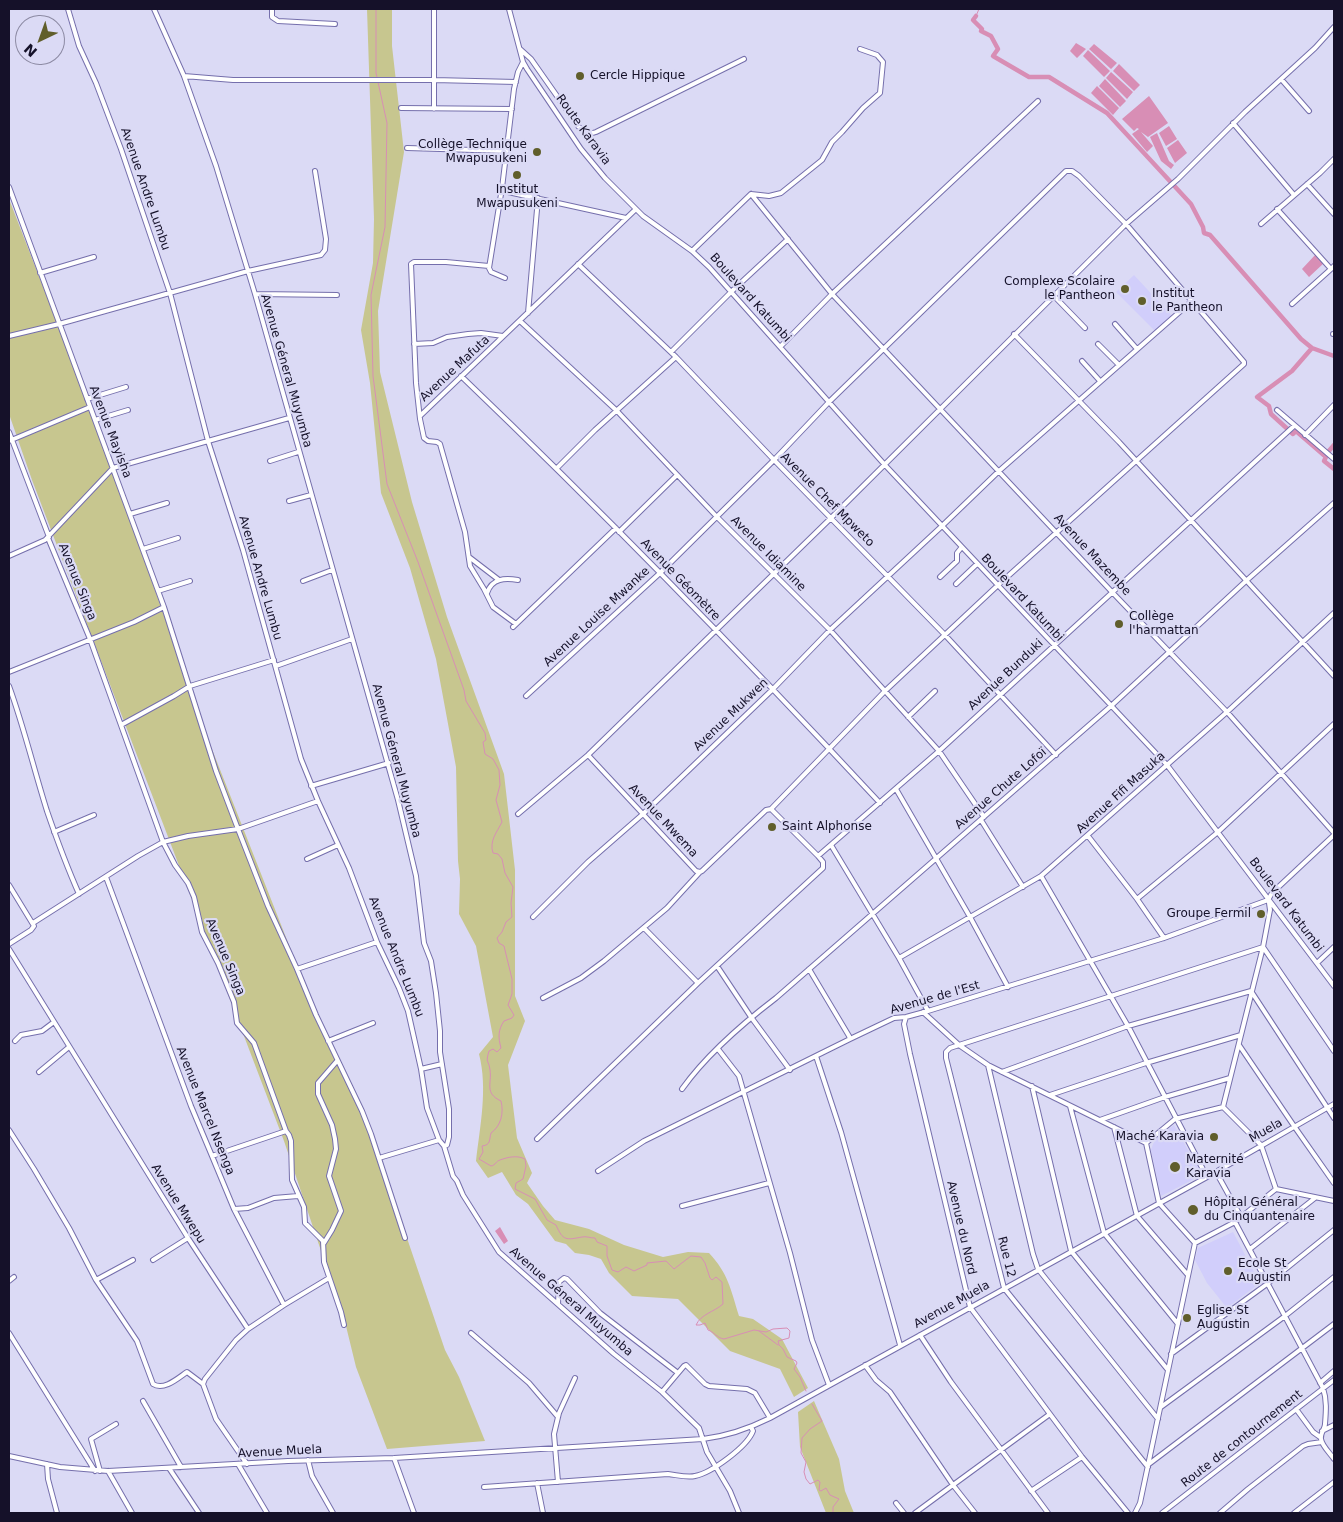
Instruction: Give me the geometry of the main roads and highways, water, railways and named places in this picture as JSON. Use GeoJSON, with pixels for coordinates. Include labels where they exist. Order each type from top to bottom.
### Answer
{"type":"FeatureCollection","features":[{"type":"Feature","properties":{"kind":"waterway"},"geometry":{"type":"LineString","coordinates":[[376,9],[376,73],[387,123],[385,227],[371,295],[373,376],[387,484],[418,562],[464,690],[466,701],[485,733],[486,740],[483,742],[485,754],[493,759],[499,770],[500,785],[496,800],[502,822],[494,837],[492,849],[493,853],[498,854],[502,859],[505,873],[513,887],[512,917],[506,922],[497,938],[499,943],[504,946],[512,979],[512,994],[508,1005],[514,1015],[512,1018],[504,1021],[501,1027],[499,1037],[501,1048],[497,1052],[493,1049],[489,1051],[487,1058],[490,1067],[490,1088],[492,1095],[501,1101],[502,1115],[497,1127],[491,1133],[490,1140],[482,1146],[483,1152],[479,1159],[491,1166],[509,1157],[525,1159],[526,1166],[523,1179],[516,1183],[515,1189],[535,1199],[547,1220],[556,1225],[563,1237],[569,1239],[595,1238],[597,1242],[607,1246],[607,1256],[612,1270],[618,1272],[626,1267],[634,1271],[647,1265],[647,1263],[666,1261],[674,1269],[691,1256],[701,1257],[710,1278],[712,1280],[716,1277],[722,1282],[723,1304],[704,1316],[696,1325],[705,1323],[708,1330],[724,1339],[754,1330],[766,1332],[773,1329],[787,1328],[790,1331],[789,1338],[778,1341],[779,1345],[787,1357],[796,1361],[794,1369],[806,1391]]}},
{"type":"Feature","properties":{"kind":"waterway"},"geometry":{"type":"LineString","coordinates":[[976,16],[979,9]]}},
{"type":"Feature","properties":{"kind":"waterway"},"geometry":{"type":"LineString","coordinates":[[976,16],[973,20],[982,29],[981,31],[991,36],[998,49],[993,56],[1029,77],[1049,77],[1107,113],[1191,204],[1203,227],[1204,233],[1210,235],[1301,339],[1312,348],[1334,356]]}},
{"type":"Feature","properties":{"kind":"waterway"},"geometry":{"type":"LineString","coordinates":[[1312,348],[1292,371],[1257,397],[1269,406],[1271,414],[1293,434],[1296,431],[1326,457],[1324,461],[1334,469]]}},
{"type":"Feature","properties":{"kind":"waterway"},"geometry":{"type":"LineString","coordinates":[[1326,456],[1334,445]]}},
{"type":"Feature","properties":{"kind":"waterway"},"geometry":{"type":"LineString","coordinates":[[759,1331],[778,1345]]}},
{"type":"Feature","properties":{"kind":"waterway"},"geometry":{"type":"LineString","coordinates":[[812,1404],[822,1421],[810,1429],[802,1438],[801,1453],[806,1462],[804,1472],[810,1484],[818,1480],[820,1482],[819,1490],[821,1491],[826,1488],[830,1495],[839,1499],[833,1507],[833,1513]]}},
{"type":"Feature","properties":{"kind":"place","name":"Cercle Hippique"},"geometry":{"type":"Point","coordinates":[580,76]}},
{"type":"Feature","properties":{"kind":"place","name":"Collège Technique Mwapusukeni"},"geometry":{"type":"Point","coordinates":[537,152]}},
{"type":"Feature","properties":{"kind":"place","name":"Institut Mwapusukeni"},"geometry":{"type":"Point","coordinates":[517,175]}},
{"type":"Feature","properties":{"kind":"place","name":"Complexe Scolaire le Pantheon"},"geometry":{"type":"Point","coordinates":[1125,289]}},
{"type":"Feature","properties":{"kind":"place","name":"Institut le Pantheon"},"geometry":{"type":"Point","coordinates":[1142,301]}},
{"type":"Feature","properties":{"kind":"place","name":"Collège l'harmattan"},"geometry":{"type":"Point","coordinates":[1119,624]}},
{"type":"Feature","properties":{"kind":"place","name":"Saint Alphonse"},"geometry":{"type":"Point","coordinates":[772,827]}},
{"type":"Feature","properties":{"kind":"place","name":"Groupe Fermil"},"geometry":{"type":"Point","coordinates":[1261,914]}},
{"type":"Feature","properties":{"kind":"place","name":"Maché Karavia"},"geometry":{"type":"Point","coordinates":[1214,1137]}},
{"type":"Feature","properties":{"kind":"place","name":"Maternité Karavia"},"geometry":{"type":"Point","coordinates":[1175,1167]}},
{"type":"Feature","properties":{"kind":"place","name":"Hôpital Général du Cinquantenaire"},"geometry":{"type":"Point","coordinates":[1193,1210]}},
{"type":"Feature","properties":{"kind":"place","name":"Ecole St Augustin"},"geometry":{"type":"Point","coordinates":[1228,1271]}},
{"type":"Feature","properties":{"kind":"place","name":"Eglise St Augustin"},"geometry":{"type":"Point","coordinates":[1187,1318]}}]}
